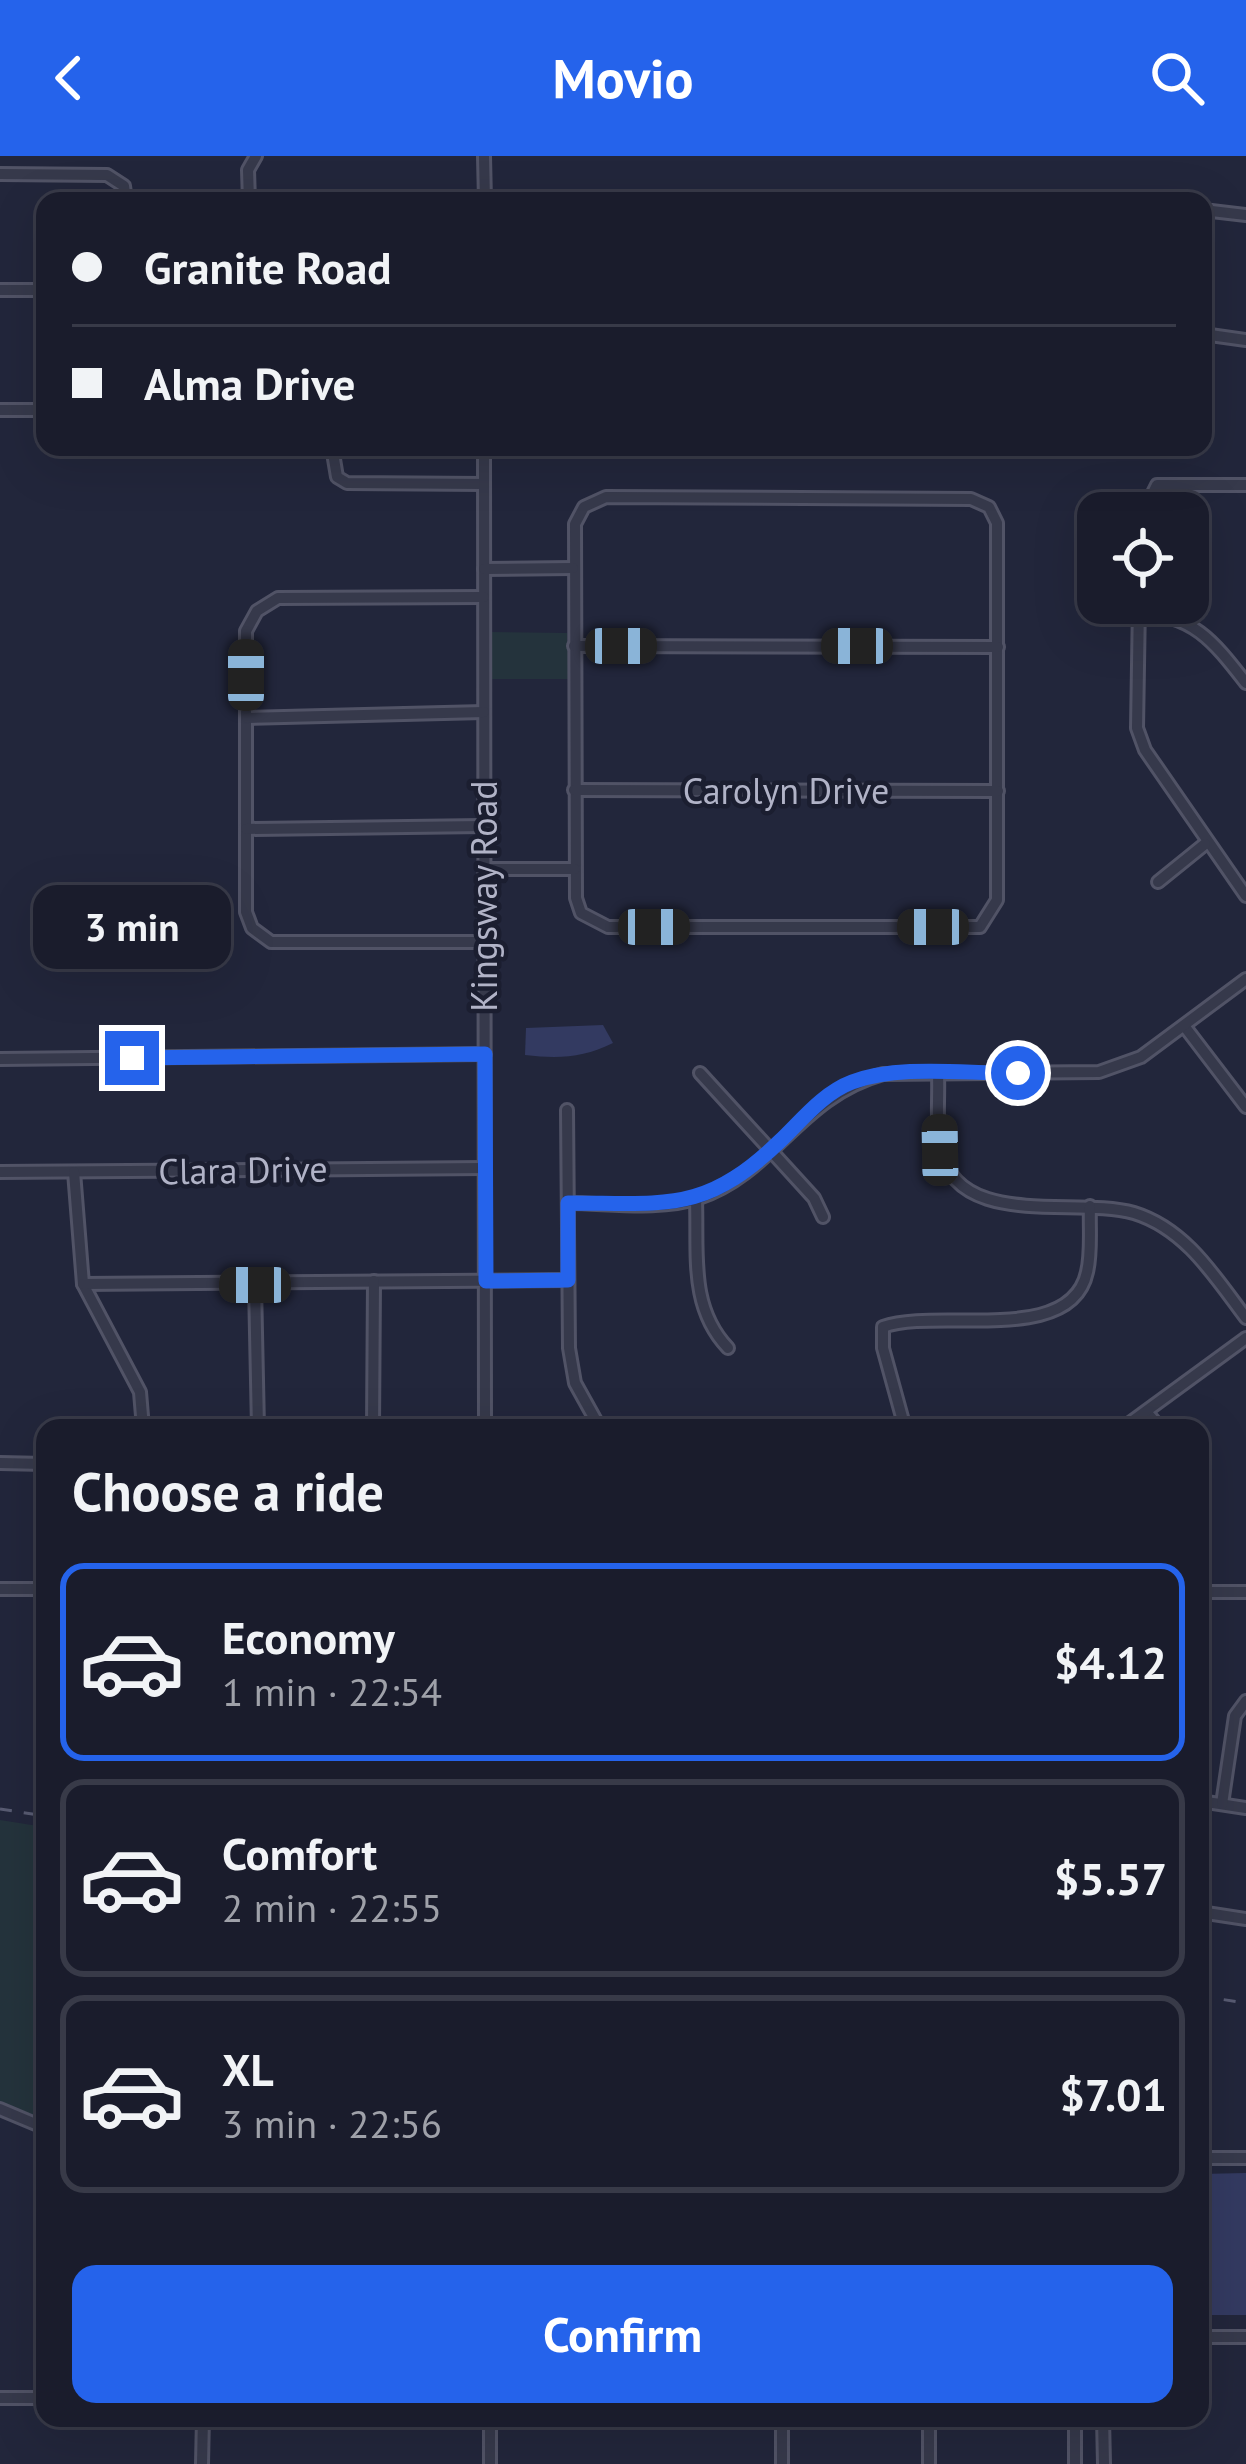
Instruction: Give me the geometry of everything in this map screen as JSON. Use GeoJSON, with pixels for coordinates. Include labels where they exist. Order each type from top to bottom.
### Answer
{"type":"FeatureCollection","features":[{"type":"Feature","properties":{"kind":"street"},"geometry":{"type":"LineString","coordinates":[[249,192],[255,156]]}},
{"type":"Feature","properties":{"kind":"street"},"geometry":{"type":"LineString","coordinates":[[484,156],[484,192]]}},
{"type":"Feature","properties":{"kind":"street"},"geometry":{"type":"LineString","coordinates":[[0,174],[107,175],[124,186],[125,192]]}},
{"type":"Feature","properties":{"kind":"street"},"geometry":{"type":"LineString","coordinates":[[1212,212],[1246,215]]}},
{"type":"Feature","properties":{"kind":"street"},"geometry":{"type":"LineString","coordinates":[[0,290],[36,290]]}},
{"type":"Feature","properties":{"kind":"street"},"geometry":{"type":"LineString","coordinates":[[1212,335],[1246,340]]}},
{"type":"Feature","properties":{"kind":"street"},"geometry":{"type":"LineString","coordinates":[[0,410],[36,410]]}},
{"type":"Feature","properties":{"kind":"street"},"geometry":{"type":"LineString","coordinates":[[334,456],[337,477],[347,483],[484,484]]}},
{"type":"Feature","properties":{"kind":"street","name":"Kingsway Road"},"geometry":{"type":"LineString","coordinates":[[484,456],[486,1419]]}},
{"type":"Feature","properties":{"kind":"street"},"geometry":{"type":"LineString","coordinates":[[1154,492],[1157,485],[1246,485]]}},
{"type":"Feature","properties":{"kind":"street"},"geometry":{"type":"LineString","coordinates":[[606,497],[970,500],[989,507],[997,523],[998,791],[993,915],[980,927],[608,927],[581,913],[575,869],[573,568],[575,524],[584,507],[606,497]]}},
{"type":"Feature","properties":{"kind":"street"},"geometry":{"type":"LineString","coordinates":[[484,569],[573,568]]}},
{"type":"Feature","properties":{"kind":"street"},"geometry":{"type":"LineString","coordinates":[[484,597],[278,598],[257,610],[246,631],[246,912],[252,928],[271,942],[484,942]]}},
{"type":"Feature","properties":{"kind":"street"},"geometry":{"type":"LineString","coordinates":[[1138,624],[1137,728],[1145,750],[1205,844],[1246,896]]}},
{"type":"Feature","properties":{"kind":"street"},"geometry":{"type":"LineString","coordinates":[[1192,624],[1246,683]]}},
{"type":"Feature","properties":{"kind":"street"},"geometry":{"type":"LineString","coordinates":[[574,646],[998,646]]}},
{"type":"Feature","properties":{"kind":"street"},"geometry":{"type":"LineString","coordinates":[[247,718],[484,712]]}},
{"type":"Feature","properties":{"kind":"street","name":"Carolyn Drive"},"geometry":{"type":"LineString","coordinates":[[574,790],[998,791]]}},
{"type":"Feature","properties":{"kind":"street"},"geometry":{"type":"LineString","coordinates":[[247,830],[484,826]]}},
{"type":"Feature","properties":{"kind":"street"},"geometry":{"type":"LineString","coordinates":[[1157,882],[1205,844]]}},
{"type":"Feature","properties":{"kind":"street"},"geometry":{"type":"LineString","coordinates":[[484,869],[575,869]]}},
{"type":"Feature","properties":{"kind":"street"},"geometry":{"type":"LineString","coordinates":[[568,1203],[696,1200],[734,1182],[822,1100],[849,1083],[883,1074],[1099,1072],[1141,1058],[1246,979]]}},
{"type":"Feature","properties":{"kind":"street"},"geometry":{"type":"LineString","coordinates":[[1185,1027],[1246,1107]]}},
{"type":"Feature","properties":{"kind":"street"},"geometry":{"type":"LineString","coordinates":[[0,1059],[485,1054]]}},
{"type":"Feature","properties":{"kind":"street"},"geometry":{"type":"LineString","coordinates":[[700,1073],[814,1198],[823,1217]]}},
{"type":"Feature","properties":{"kind":"street"},"geometry":{"type":"LineString","coordinates":[[938,1074],[940,1150],[952,1175],[973,1194],[1000,1204],[1090,1206],[1137,1214],[1179,1236],[1246,1318]]}},
{"type":"Feature","properties":{"kind":"street"},"geometry":{"type":"LineString","coordinates":[[567,1110],[568,1280],[575,1383],[595,1419]]}},
{"type":"Feature","properties":{"kind":"street","name":"Clara Drive"},"geometry":{"type":"LineString","coordinates":[[0,1172],[485,1168]]}},
{"type":"Feature","properties":{"kind":"street"},"geometry":{"type":"LineString","coordinates":[[74,1172],[75,1237],[83,1284],[140,1392],[142,1419]]}},
{"type":"Feature","properties":{"kind":"street"},"geometry":{"type":"LineString","coordinates":[[696,1200],[699,1299],[708,1327],[728,1348]]}},
{"type":"Feature","properties":{"kind":"street"},"geometry":{"type":"LineString","coordinates":[[903,1419],[883,1348],[883,1327],[904,1319],[1017,1320],[1060,1310],[1077,1294],[1088,1273],[1090,1206]]}},
{"type":"Feature","properties":{"kind":"street"},"geometry":{"type":"LineString","coordinates":[[83,1284],[568,1280]]}},
{"type":"Feature","properties":{"kind":"street"},"geometry":{"type":"LineString","coordinates":[[373,1419],[374,1281]]}},
{"type":"Feature","properties":{"kind":"street"},"geometry":{"type":"LineString","coordinates":[[255,1285],[258,1419]]}},
{"type":"Feature","properties":{"kind":"street"},"geometry":{"type":"LineString","coordinates":[[1139,1419],[1246,1338]]}},
{"type":"Feature","properties":{"kind":"street"},"geometry":{"type":"LineString","coordinates":[[1148,1414],[1152,1419]]}},
{"type":"Feature","properties":{"kind":"street"},"geometry":{"type":"LineString","coordinates":[[0,1462],[36,1464]]}},
{"type":"Feature","properties":{"kind":"street"},"geometry":{"type":"LineString","coordinates":[[0,1589],[36,1589]]}},
{"type":"Feature","properties":{"kind":"street"},"geometry":{"type":"LineString","coordinates":[[1209,1592],[1246,1592]]}},
{"type":"Feature","properties":{"kind":"street"},"geometry":{"type":"LineString","coordinates":[[1222,1804],[1235,1716],[1246,1702]]}},
{"type":"Feature","properties":{"kind":"street"},"geometry":{"type":"LineString","coordinates":[[1209,1802],[1246,1808]]}},
{"type":"Feature","properties":{"kind":"street"},"geometry":{"type":"LineString","coordinates":[[1209,1913],[1246,1919]]}},
{"type":"Feature","properties":{"kind":"street"},"geometry":{"type":"LineString","coordinates":[[0,2109],[36,2124]]}},
{"type":"Feature","properties":{"kind":"street"},"geometry":{"type":"LineString","coordinates":[[1209,2158],[1246,2158]]}},
{"type":"Feature","properties":{"kind":"street"},"geometry":{"type":"LineString","coordinates":[[1209,2337],[1246,2337]]}},
{"type":"Feature","properties":{"kind":"street"},"geometry":{"type":"LineString","coordinates":[[0,2398],[36,2398]]}},
{"type":"Feature","properties":{"kind":"street"},"geometry":{"type":"LineString","coordinates":[[202,2427],[202,2464]]}},
{"type":"Feature","properties":{"kind":"street"},"geometry":{"type":"LineString","coordinates":[[490,2427],[490,2464]]}},
{"type":"Feature","properties":{"kind":"street"},"geometry":{"type":"LineString","coordinates":[[782,2427],[782,2464]]}},
{"type":"Feature","properties":{"kind":"street"},"geometry":{"type":"LineString","coordinates":[[929,2427],[929,2464]]}},
{"type":"Feature","properties":{"kind":"street"},"geometry":{"type":"LineString","coordinates":[[1075,2427],[1075,2464]]}},
{"type":"Feature","properties":{"kind":"street"},"geometry":{"type":"LineString","coordinates":[[1103,2427],[1104,2464]]}},
{"type":"Feature","properties":{"kind":"shaded area"},"geometry":{"type":"Polygon","coordinates":[[[491,632],[567,633],[569,679],[491,679],[491,632]]]}},
{"type":"Feature","properties":{"kind":"shaded area"},"geometry":{"type":"Polygon","coordinates":[[[0,1820],[36,1826],[36,2115],[0,2104],[0,1820]]]}},
{"type":"Feature","properties":{"kind":"water"},"geometry":{"type":"Polygon","coordinates":[[[603,1025],[613,1043],[602,1048],[570,1056],[525,1055],[526,1028],[603,1025]]]}},
{"type":"Feature","properties":{"kind":"water"},"geometry":{"type":"Polygon","coordinates":[[[1246,2173],[1246,2315],[1209,2315],[1209,2174],[1246,2173]]]}},
{"type":"Feature","properties":{"kind":"railway"},"geometry":{"type":"LineString","coordinates":[[0,1809],[36,1815]]}},
{"type":"Feature","properties":{"kind":"railway"},"geometry":{"type":"LineString","coordinates":[[1209,1997],[1246,2003]]}},
{"type":"Feature","properties":{"kind":"route"},"geometry":{"type":"LineString","coordinates":[[132,1058],[485,1054],[486,1281],[568,1280],[568,1203],[696,1200],[734,1182],[822,1100],[849,1083],[883,1074],[1018,1073]]}}]}
